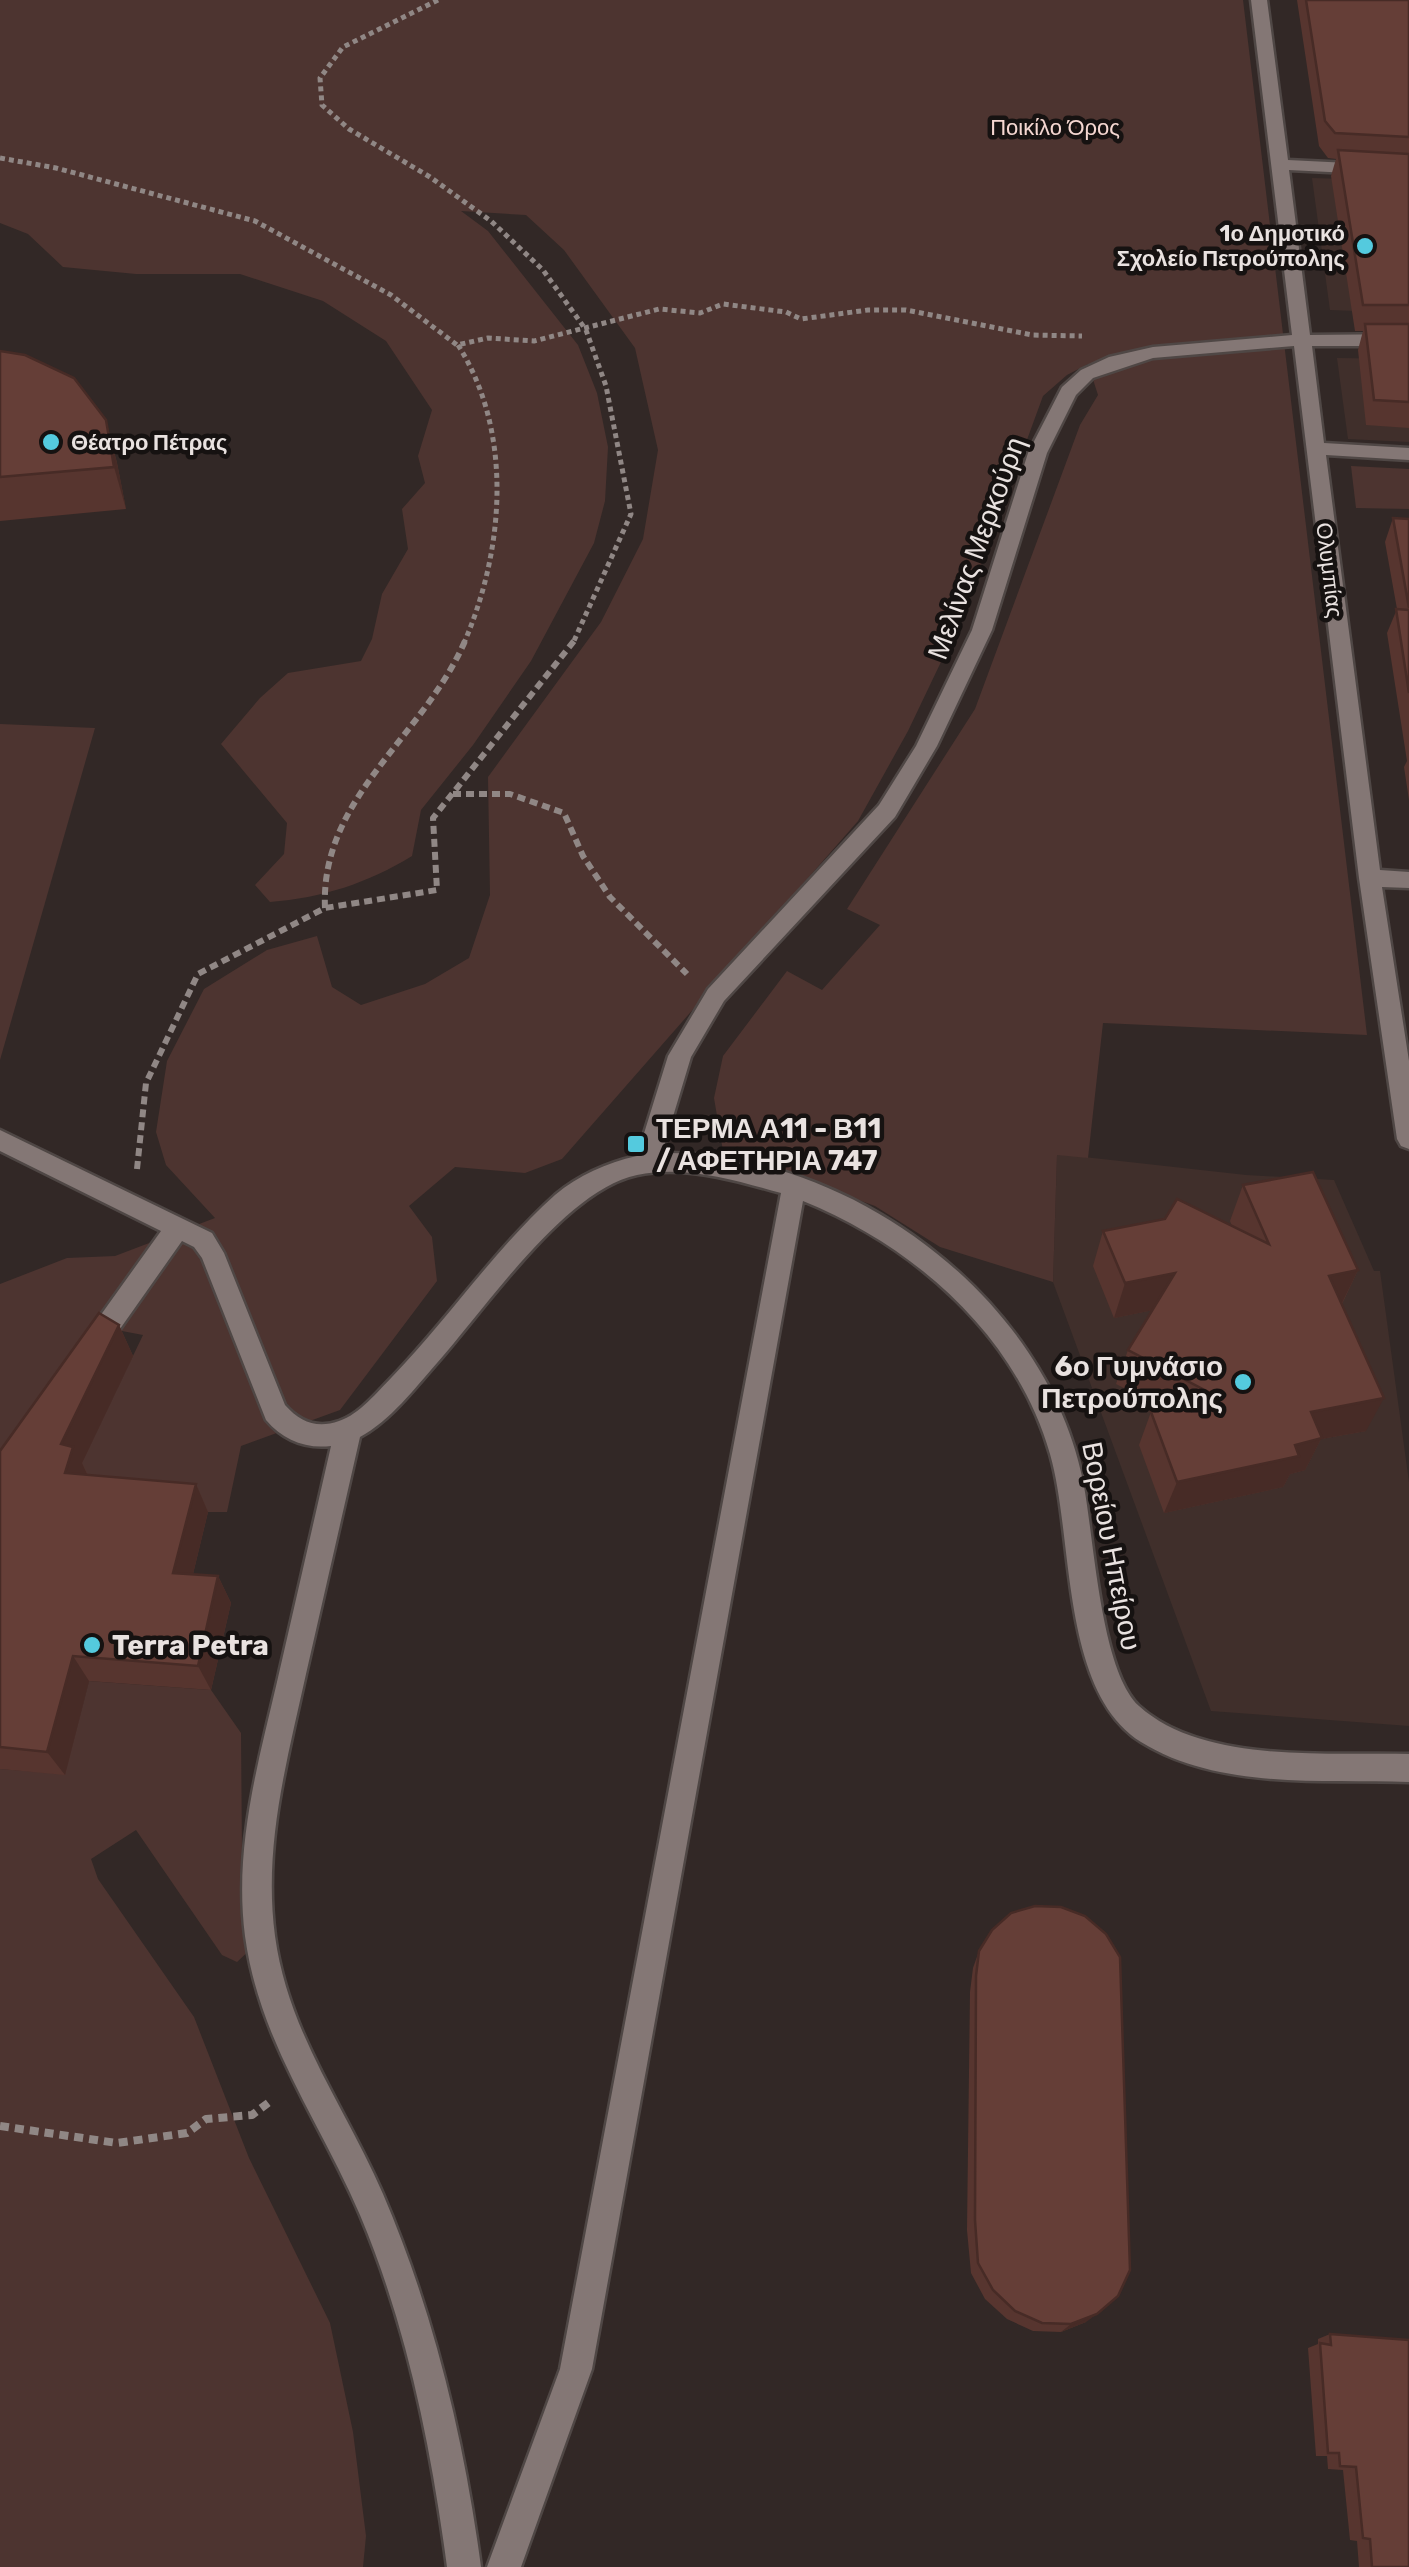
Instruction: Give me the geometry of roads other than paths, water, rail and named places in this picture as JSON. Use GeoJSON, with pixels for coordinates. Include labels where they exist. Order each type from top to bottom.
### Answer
{"type":"FeatureCollection","features":[{"type":"Feature","properties":{"kind":"street","name":"Ολυμπίας"},"geometry":{"type":"LineString","coordinates":[[1259,0],[1370,878],[1409,1139]]}},
{"type":"Feature","properties":{"kind":"street"},"geometry":{"type":"LineString","coordinates":[[1281,165],[1409,171]]}},
{"type":"Feature","properties":{"kind":"street","name":"Μελίνας Μερκούρη"},"geometry":{"type":"LineString","coordinates":[[647,1161],[680,1056],[716,996],[887,812],[905,784],[958,685],[984,626],[1029,478],[1062,399],[1071,387],[1101,366],[1127,359],[1302,340],[1409,340]]}},
{"type":"Feature","properties":{"kind":"street"},"geometry":{"type":"LineString","coordinates":[[1314,448],[1409,454]]}},
{"type":"Feature","properties":{"kind":"street"},"geometry":{"type":"LineString","coordinates":[[1370,878],[1409,880]]}},
{"type":"Feature","properties":{"kind":"street"},"geometry":{"type":"LineString","coordinates":[[0,1140],[199,1237],[210,1248],[280,1419],[306,1434],[342,1433],[371,1415],[567,1199],[611,1172],[647,1161]]}},
{"type":"Feature","properties":{"kind":"street","name":"Βορείου Ηπείρου"},"geometry":{"type":"LineString","coordinates":[[647,1161],[725,1168],[794,1186],[878,1224],[930,1260],[970,1296],[1024,1364],[1064,1454],[1101,1665],[1123,1711],[1151,1733],[1195,1751],[1246,1760],[1409,1768]]}},
{"type":"Feature","properties":{"kind":"street"},"geometry":{"type":"LineString","coordinates":[[504,2567],[576,2369],[794,1186]]}},
{"type":"Feature","properties":{"kind":"street"},"geometry":{"type":"LineString","coordinates":[[78,1367],[178,1227]]}},
{"type":"Feature","properties":{"kind":"street"},"geometry":{"type":"LineString","coordinates":[[342,1433],[260,1819],[256,1890],[264,1961],[281,2022],[304,2075],[360,2178],[408,2302],[440,2421],[464,2567]]}},
{"type":"Feature","properties":{"kind":"place","name":"1ο Δημοτικό Σχολείο Πετρούπολης"},"geometry":{"type":"Point","coordinates":[1365,246]}},
{"type":"Feature","properties":{"kind":"place","name":"Θέατρο Πέτρας"},"geometry":{"type":"Point","coordinates":[51,442]}},
{"type":"Feature","properties":{"kind":"place","name":"ΤΕΡΜΑ Α11 - Β11 / ΑΦΕΤΗΡΙΑ 747"},"geometry":{"type":"Point","coordinates":[636,1144]}},
{"type":"Feature","properties":{"kind":"place","name":"6ο Γυμνάσιο Πετρούπολης"},"geometry":{"type":"Point","coordinates":[1243,1382]}},
{"type":"Feature","properties":{"kind":"place","name":"Terra Petra"},"geometry":{"type":"Point","coordinates":[92,1645]}},
{"type":"Feature","properties":{"kind":"park label","name":"Ποικίλο Όρος"},"geometry":{"type":"Point","coordinates":[1055,127]}}]}
